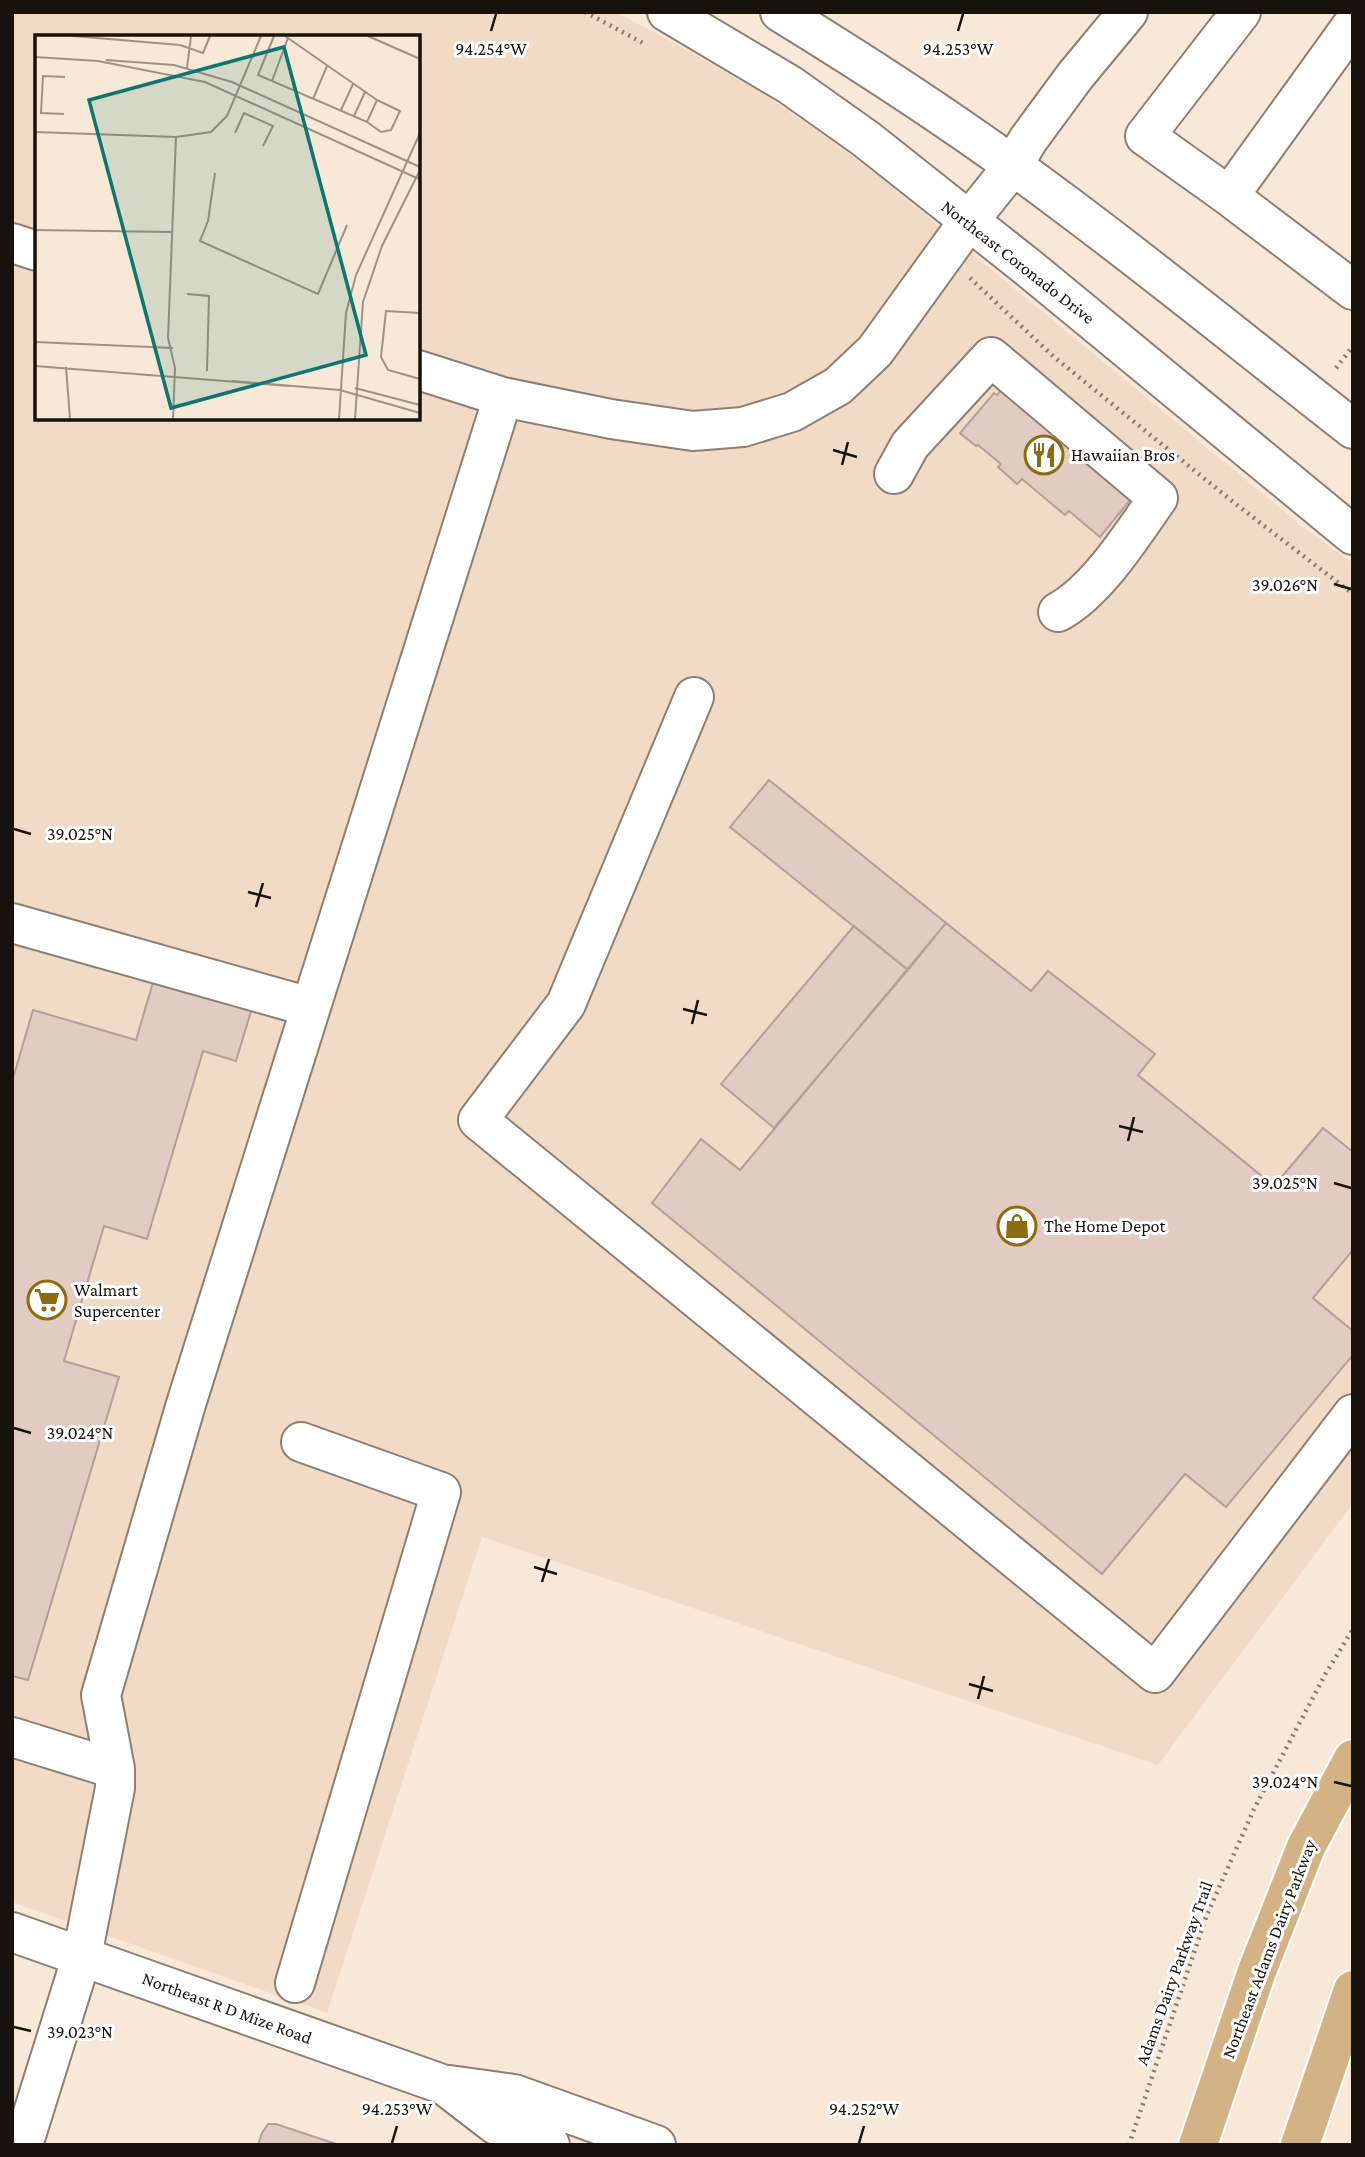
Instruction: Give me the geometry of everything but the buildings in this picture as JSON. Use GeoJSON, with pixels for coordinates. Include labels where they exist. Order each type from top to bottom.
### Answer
{"type":"FeatureCollection","features":[{"type":"Feature","properties":{"kind":"main road","name":"Northeast Adams Dairy Parkway"},"geometry":{"type":"LineString","coordinates":[[1198,2145],[1257,1971],[1306,1847],[1353,1759]]}},
{"type":"Feature","properties":{"kind":"main road"},"geometry":{"type":"LineString","coordinates":[[1300,2145],[1353,1990]]}},
{"type":"Feature","properties":{"kind":"street","name":"Northeast Coronado Drive"},"geometry":{"type":"LineString","coordinates":[[667,12],[790,85],[866,139],[1030,269],[1353,535]]}},
{"type":"Feature","properties":{"kind":"street"},"geometry":{"type":"LineString","coordinates":[[780,12],[855,58],[967,133],[1075,212],[1353,429]]}},
{"type":"Feature","properties":{"kind":"street"},"geometry":{"type":"LineString","coordinates":[[420,371],[503,397],[611,419],[693,430],[743,427],[792,412],[838,386],[875,351],[968,222],[1012,167],[1028,140],[1075,76],[1128,12]]}},
{"type":"Feature","properties":{"kind":"street"},"geometry":{"type":"LineString","coordinates":[[1241,12],[1145,136],[1353,290]]}},
{"type":"Feature","properties":{"kind":"street"},"geometry":{"type":"LineString","coordinates":[[1229,196],[1353,24]]}},
{"type":"Feature","properties":{"kind":"street"},"geometry":{"type":"LineString","coordinates":[[12,243],[35,250]]}},
{"type":"Feature","properties":{"kind":"street"},"geometry":{"type":"LineString","coordinates":[[894,474],[910,445],[991,357],[1158,498],[1122,549],[1083,594],[1075,602],[1058,611]]}},
{"type":"Feature","properties":{"kind":"street"},"geometry":{"type":"LineString","coordinates":[[23,2145],[82,1956],[115,1788],[115,1769],[101,1695],[186,1404],[503,397]]}},
{"type":"Feature","properties":{"kind":"street"},"geometry":{"type":"LineString","coordinates":[[694,697],[566,1004],[478,1119],[1155,1673],[1353,1415]]}},
{"type":"Feature","properties":{"kind":"street"},"geometry":{"type":"LineString","coordinates":[[12,923],[310,1007]]}},
{"type":"Feature","properties":{"kind":"street"},"geometry":{"type":"LineString","coordinates":[[295,1983],[442,1492],[301,1442]]}},
{"type":"Feature","properties":{"kind":"street"},"geometry":{"type":"LineString","coordinates":[[12,1737],[115,1769]]}},
{"type":"Feature","properties":{"kind":"street","name":"Northeast R D Mize Road"},"geometry":{"type":"LineString","coordinates":[[12,1932],[442,2084],[514,2094],[656,2145]]}},
{"type":"Feature","properties":{"kind":"street","name":"Northeast R D Mize Road"},"geometry":{"type":"LineString","coordinates":[[442,2084],[496,2125],[550,2145]]}},
{"type":"Feature","properties":{"kind":"path"},"geometry":{"type":"LineString","coordinates":[[585,12],[648,46]]}},
{"type":"Feature","properties":{"kind":"path"},"geometry":{"type":"LineString","coordinates":[[1006,312],[1054,357],[1237,505],[1353,594]]}},
{"type":"Feature","properties":{"kind":"path"},"geometry":{"type":"LineString","coordinates":[[1332,373],[1353,346]]}},
{"type":"Feature","properties":{"kind":"path","name":"Adams Dairy Parkway Trail"},"geometry":{"type":"LineString","coordinates":[[1129,2145],[1206,1917],[1254,1809],[1326,1673],[1353,1629]]}},
{"type":"Feature","properties":{"kind":"shaded area"},"geometry":{"type":"Polygon","coordinates":[[[12,12],[616,12],[762,93],[832,141],[893,188],[1304,528],[1353,563],[1353,1503],[1158,1765],[482,1537],[327,2013],[12,1902],[12,12]]]}},
{"type":"Feature","properties":{"kind":"place","name":"Hawaiian Bros"},"geometry":{"type":"Point","coordinates":[1044,455]}},
{"type":"Feature","properties":{"kind":"place","name":"The Home Depot"},"geometry":{"type":"Point","coordinates":[1017,1226]}},
{"type":"Feature","properties":{"kind":"place","name":"Walmart Supercenter"},"geometry":{"type":"Point","coordinates":[47,1300]}}]}
